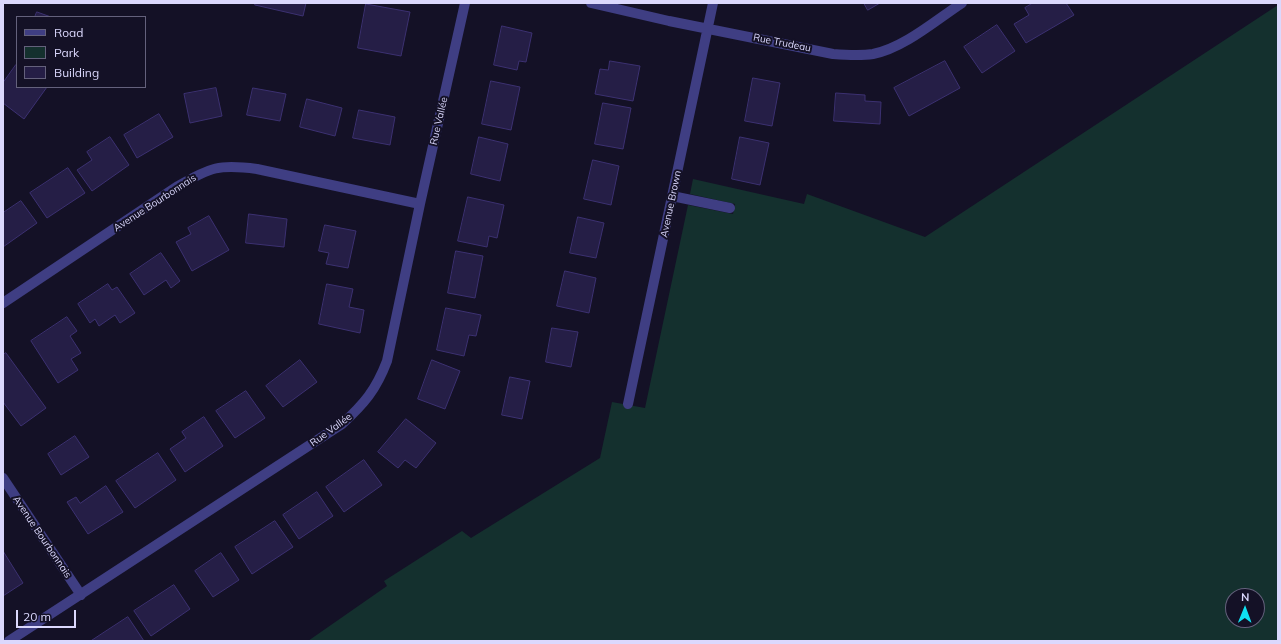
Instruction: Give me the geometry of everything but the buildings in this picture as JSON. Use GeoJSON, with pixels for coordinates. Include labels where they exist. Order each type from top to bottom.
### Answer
{"type":"FeatureCollection","features":[{"type":"Feature","properties":{"kind":"street","name":"Rue Vallée"},"geometry":{"type":"LineString","coordinates":[[9,641],[342,424],[369,397],[380,379],[387,361],[465,3]]}},
{"type":"Feature","properties":{"kind":"street","name":"Rue Trudeau"},"geometry":{"type":"LineString","coordinates":[[591,3],[833,54],[860,56],[887,50],[905,41],[962,3]]}},
{"type":"Feature","properties":{"kind":"street","name":"Avenue Brown"},"geometry":{"type":"LineString","coordinates":[[628,404],[713,3]]}},
{"type":"Feature","properties":{"kind":"street","name":"Avenue Bourbonnais"},"geometry":{"type":"LineString","coordinates":[[3,303],[178,186],[207,171],[220,167],[236,166],[257,169],[420,204]]}},
{"type":"Feature","properties":{"kind":"street"},"geometry":{"type":"LineString","coordinates":[[672,196],[730,208]]}},
{"type":"Feature","properties":{"kind":"street","name":"Avenue Bourbonnais"},"geometry":{"type":"LineString","coordinates":[[3,478],[81,595]]}},
{"type":"Feature","properties":{"kind":"green space"},"geometry":{"type":"Polygon","coordinates":[[[1278,5],[1278,641],[308,641],[387,586],[384,581],[462,531],[471,538],[600,458],[612,402],[645,408],[688,205],[733,214],[735,204],[690,194],[693,179],[804,204],[807,194],[925,237],[1278,5]]]}}]}
